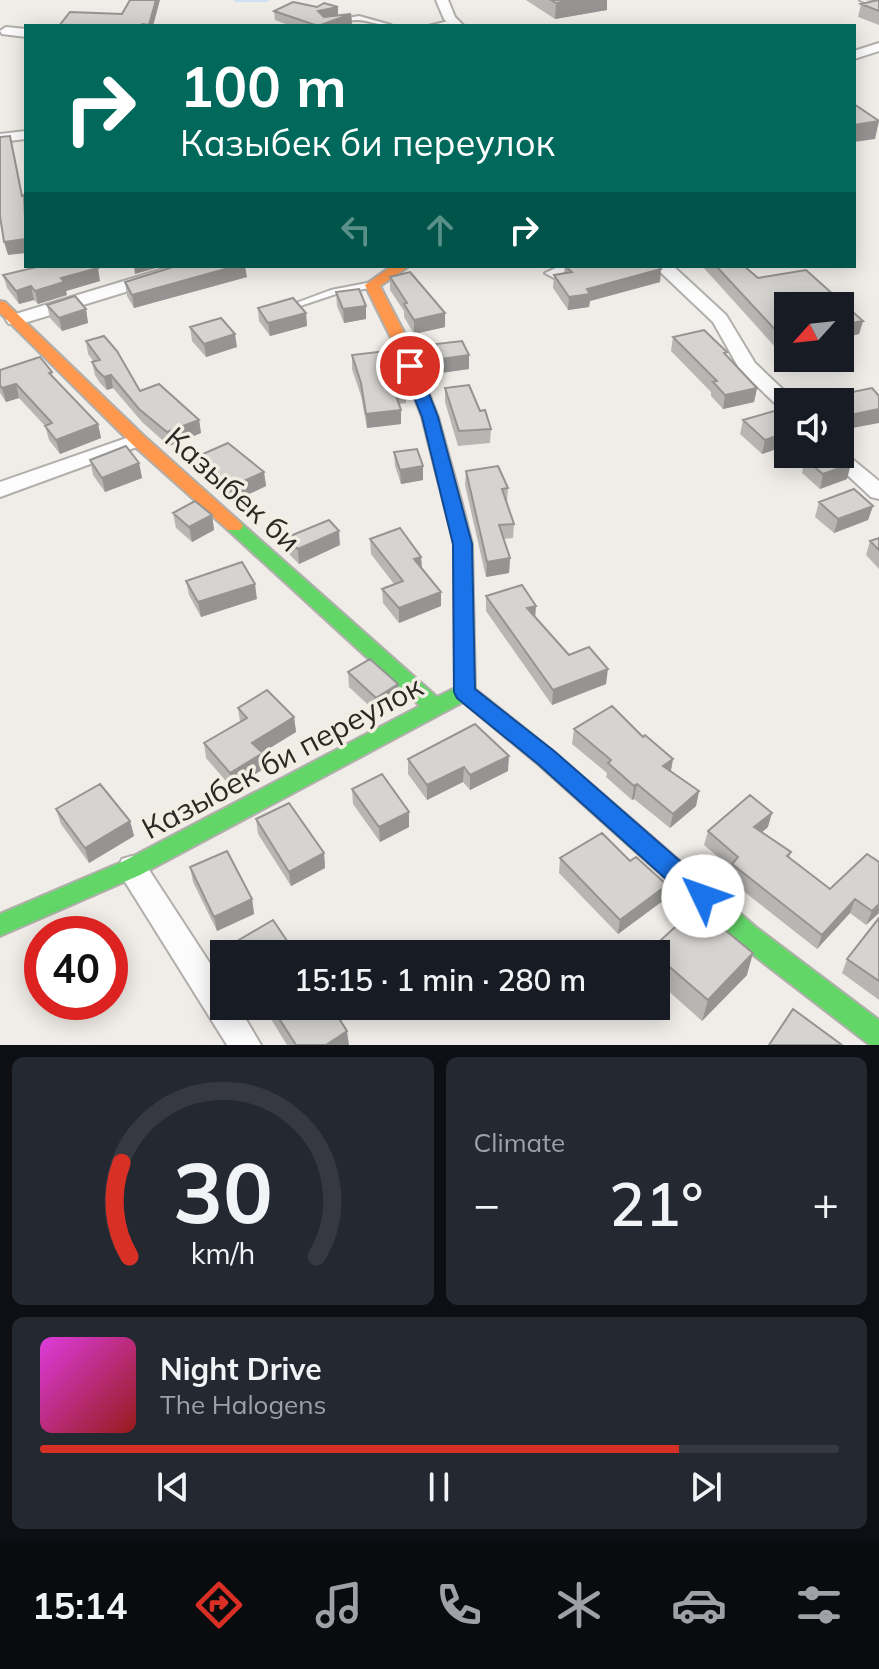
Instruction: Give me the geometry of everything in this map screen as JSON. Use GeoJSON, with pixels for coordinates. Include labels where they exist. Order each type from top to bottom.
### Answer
{"type":"FeatureCollection","features":[{"type":"Feature","properties":{"kind":"street"},"geometry":{"type":"LineString","coordinates":[[442,0],[455,24]]}},
{"type":"Feature","properties":{"kind":"street"},"geometry":{"type":"LineString","coordinates":[[866,0],[879,5]]}},
{"type":"Feature","properties":{"kind":"street"},"geometry":{"type":"LineString","coordinates":[[6,31],[24,33]]}},
{"type":"Feature","properties":{"kind":"street"},"geometry":{"type":"LineString","coordinates":[[856,54],[879,47]]}},
{"type":"Feature","properties":{"kind":"street"},"geometry":{"type":"LineString","coordinates":[[0,138],[24,135]]}},
{"type":"Feature","properties":{"kind":"street"},"geometry":{"type":"LineString","coordinates":[[15,320],[184,268]]}},
{"type":"Feature","properties":{"kind":"street"},"geometry":{"type":"LineString","coordinates":[[372,285],[399,268]]}},
{"type":"Feature","properties":{"kind":"street"},"geometry":{"type":"LineString","coordinates":[[554,273],[572,268]]}},
{"type":"Feature","properties":{"kind":"street"},"geometry":{"type":"LineString","coordinates":[[665,268],[720,319],[747,366],[774,392]]}},
{"type":"Feature","properties":{"kind":"street","name":"Казыбек би переулок"},"geometry":{"type":"LineString","coordinates":[[0,925],[132,868],[465,692],[463,544],[430,417],[400,340],[372,285]]}},
{"type":"Feature","properties":{"kind":"street","name":"Казыбек би"},"geometry":{"type":"LineString","coordinates":[[0,305],[138,440],[435,708]]}},
{"type":"Feature","properties":{"kind":"street"},"geometry":{"type":"LineString","coordinates":[[0,490],[138,440]]}},
{"type":"Feature","properties":{"kind":"street"},"geometry":{"type":"LineString","coordinates":[[851,468],[879,492]]}},
{"type":"Feature","properties":{"kind":"street"},"geometry":{"type":"LineString","coordinates":[[465,692],[546,758],[748,936],[879,1036]]}},
{"type":"Feature","properties":{"kind":"street"},"geometry":{"type":"LineString","coordinates":[[132,868],[245,1045]]}},
{"type":"Feature","properties":{"kind":"lane"},"geometry":{"type":"LineString","coordinates":[[324,22],[359,18],[382,24]]}},
{"type":"Feature","properties":{"kind":"lane"},"geometry":{"type":"LineString","coordinates":[[300,303],[334,292],[372,285]]}},
{"type":"Feature","properties":{"kind":"building"},"geometry":{"type":"Polygon","coordinates":[[[130,0],[156,0],[149,24],[61,24],[70,12],[122,14],[130,0]]]}},
{"type":"Feature","properties":{"kind":"building"},"geometry":{"type":"Polygon","coordinates":[[[878,0],[879,11],[861,4],[878,0]]]}},
{"type":"Feature","properties":{"kind":"building"},"geometry":{"type":"Polygon","coordinates":[[[293,2],[317,7],[324,3],[338,7],[318,11],[324,17],[351,14],[324,24],[312,24],[274,11],[293,2]]]}},
{"type":"Feature","properties":{"kind":"building"},"geometry":{"type":"Polygon","coordinates":[[[856,105],[879,121],[856,125],[856,105]]]}},
{"type":"Feature","properties":{"kind":"building"},"geometry":{"type":"Polygon","coordinates":[[[10,136],[24,195],[24,239],[4,242],[0,216],[0,137],[10,136]]]}},
{"type":"Feature","properties":{"kind":"building"},"geometry":{"type":"Polygon","coordinates":[[[33,268],[98,268],[61,278],[64,282],[35,291],[31,286],[16,291],[3,275],[33,268]]]}},
{"type":"Feature","properties":{"kind":"building"},"geometry":{"type":"Polygon","coordinates":[[[170,268],[229,268],[132,295],[125,282],[170,268]]]}},
{"type":"Feature","properties":{"kind":"building"},"geometry":{"type":"Polygon","coordinates":[[[567,268],[661,269],[587,289],[590,294],[569,297],[554,275],[572,272],[567,268]]]}},
{"type":"Feature","properties":{"kind":"building"},"geometry":{"type":"Polygon","coordinates":[[[718,268],[746,268],[758,278],[806,270],[831,292],[774,292],[774,329],[718,268]]]}},
{"type":"Feature","properties":{"kind":"building"},"geometry":{"type":"Polygon","coordinates":[[[410,272],[445,313],[414,320],[390,277],[410,272]]]}},
{"type":"Feature","properties":{"kind":"building"},"geometry":{"type":"Polygon","coordinates":[[[359,289],[366,306],[343,309],[336,292],[359,289]]]}},
{"type":"Feature","properties":{"kind":"building"},"geometry":{"type":"Polygon","coordinates":[[[75,296],[86,309],[59,318],[47,305],[75,296]]]}},
{"type":"Feature","properties":{"kind":"building"},"geometry":{"type":"Polygon","coordinates":[[[293,298],[306,313],[268,323],[258,308],[293,298]]]}},
{"type":"Feature","properties":{"kind":"building"},"geometry":{"type":"Polygon","coordinates":[[[854,313],[863,321],[854,323],[854,313]]]}},
{"type":"Feature","properties":{"kind":"building"},"geometry":{"type":"Polygon","coordinates":[[[221,318],[235,334],[204,344],[190,327],[221,318]]]}},
{"type":"Feature","properties":{"kind":"building"},"geometry":{"type":"Polygon","coordinates":[[[704,330],[757,388],[725,395],[713,382],[717,381],[673,337],[704,330]]]}},
{"type":"Feature","properties":{"kind":"building"},"geometry":{"type":"Polygon","coordinates":[[[104,336],[117,351],[140,391],[159,384],[199,420],[167,432],[139,409],[111,375],[104,377],[92,362],[100,360],[86,341],[104,336]]]}},
{"type":"Feature","properties":{"kind":"building"},"geometry":{"type":"Polygon","coordinates":[[[462,341],[469,355],[441,359],[436,344],[462,341]]]}},
{"type":"Feature","properties":{"kind":"building"},"geometry":{"type":"Polygon","coordinates":[[[386,351],[395,373],[400,372],[406,389],[394,390],[401,410],[366,414],[352,355],[386,351]]]}},
{"type":"Feature","properties":{"kind":"building"},"geometry":{"type":"Polygon","coordinates":[[[40,357],[52,372],[49,373],[98,424],[56,440],[45,426],[52,423],[16,384],[2,388],[0,370],[40,357]]]}},
{"type":"Feature","properties":{"kind":"building"},"geometry":{"type":"Polygon","coordinates":[[[469,385],[480,411],[485,410],[491,429],[459,431],[445,388],[469,385]]]}},
{"type":"Feature","properties":{"kind":"building"},"geometry":{"type":"Polygon","coordinates":[[[872,388],[879,396],[879,409],[854,414],[854,392],[872,388]]]}},
{"type":"Feature","properties":{"kind":"building"},"geometry":{"type":"Polygon","coordinates":[[[774,411],[774,437],[765,440],[743,420],[774,411]]]}},
{"type":"Feature","properties":{"kind":"building"},"geometry":{"type":"Polygon","coordinates":[[[228,443],[264,472],[230,487],[196,457],[228,443]]]}},
{"type":"Feature","properties":{"kind":"building"},"geometry":{"type":"Polygon","coordinates":[[[126,446],[139,463],[102,478],[90,460],[126,446]]]}},
{"type":"Feature","properties":{"kind":"building"},"geometry":{"type":"Polygon","coordinates":[[[417,449],[423,466],[400,470],[394,452],[417,449]]]}},
{"type":"Feature","properties":{"kind":"building"},"geometry":{"type":"Polygon","coordinates":[[[498,466],[508,488],[502,489],[514,524],[499,525],[510,558],[487,562],[466,471],[498,466]]]}},
{"type":"Feature","properties":{"kind":"building"},"geometry":{"type":"Polygon","coordinates":[[[816,468],[840,468],[823,474],[816,468]]]}},
{"type":"Feature","properties":{"kind":"building"},"geometry":{"type":"Polygon","coordinates":[[[854,489],[873,506],[838,519],[819,502],[854,489]]]}},
{"type":"Feature","properties":{"kind":"building"},"geometry":{"type":"Polygon","coordinates":[[[195,501],[212,515],[189,527],[173,513],[195,501]]]}},
{"type":"Feature","properties":{"kind":"building"},"geometry":{"type":"Polygon","coordinates":[[[329,520],[339,531],[298,549],[285,538],[329,520]]]}},
{"type":"Feature","properties":{"kind":"building"},"geometry":{"type":"Polygon","coordinates":[[[400,528],[421,557],[414,559],[441,592],[399,608],[382,589],[403,581],[370,539],[400,528]]]}},
{"type":"Feature","properties":{"kind":"building"},"geometry":{"type":"Polygon","coordinates":[[[879,538],[879,550],[870,541],[879,538]]]}},
{"type":"Feature","properties":{"kind":"building"},"geometry":{"type":"Polygon","coordinates":[[[242,562],[255,584],[198,602],[186,581],[242,562]]]}},
{"type":"Feature","properties":{"kind":"building"},"geometry":{"type":"Polygon","coordinates":[[[522,585],[536,606],[527,608],[569,655],[589,647],[608,669],[553,690],[486,596],[522,585]]]}},
{"type":"Feature","properties":{"kind":"building"},"geometry":{"type":"Polygon","coordinates":[[[370,659],[398,684],[376,698],[348,672],[370,659]]]}},
{"type":"Feature","properties":{"kind":"building"},"geometry":{"type":"Polygon","coordinates":[[[267,690],[294,717],[252,743],[263,753],[230,773],[204,743],[247,718],[238,708],[267,690]]]}},
{"type":"Feature","properties":{"kind":"building"},"geometry":{"type":"Polygon","coordinates":[[[612,706],[643,737],[645,735],[673,759],[663,766],[699,791],[673,814],[637,784],[634,786],[608,763],[611,760],[574,729],[612,706]]]}},
{"type":"Feature","properties":{"kind":"building"},"geometry":{"type":"Polygon","coordinates":[[[475,724],[509,756],[470,775],[464,767],[427,785],[408,759],[475,724]]]}},
{"type":"Feature","properties":{"kind":"building"},"geometry":{"type":"Polygon","coordinates":[[[382,774],[409,812],[379,827],[352,789],[382,774]]]}},
{"type":"Feature","properties":{"kind":"building"},"geometry":{"type":"Polygon","coordinates":[[[100,784],[130,821],[85,848],[56,809],[100,784]]]}},
{"type":"Feature","properties":{"kind":"building"},"geometry":{"type":"Polygon","coordinates":[[[750,795],[772,813],[754,827],[791,852],[787,856],[830,889],[867,854],[879,862],[879,904],[872,911],[855,899],[822,935],[732,864],[738,857],[708,831],[750,795]]]}},
{"type":"Feature","properties":{"kind":"building"},"geometry":{"type":"Polygon","coordinates":[[[289,803],[324,853],[289,872],[256,819],[289,803]]]}},
{"type":"Feature","properties":{"kind":"building"},"geometry":{"type":"Polygon","coordinates":[[[602,833],[630,861],[636,857],[667,885],[620,920],[560,858],[602,833]]]}},
{"type":"Feature","properties":{"kind":"building"},"geometry":{"type":"Polygon","coordinates":[[[227,851],[252,899],[214,917],[190,867],[227,851]]]}},
{"type":"Feature","properties":{"kind":"building"},"geometry":{"type":"Polygon","coordinates":[[[697,907],[753,953],[708,1000],[670,967],[670,940],[661,940],[697,907]]]}},
{"type":"Feature","properties":{"kind":"building"},"geometry":{"type":"Polygon","coordinates":[[[879,918],[879,981],[847,959],[879,918]]]}},
{"type":"Feature","properties":{"kind":"building"},"geometry":{"type":"Polygon","coordinates":[[[273,920],[287,940],[239,940],[273,920]]]}},
{"type":"Feature","properties":{"kind":"building"},"geometry":{"type":"Polygon","coordinates":[[[793,1009],[842,1045],[769,1045],[793,1009]]]}},
{"type":"Feature","properties":{"kind":"building"},"geometry":{"type":"Polygon","coordinates":[[[280,1020],[340,1020],[347,1031],[326,1045],[296,1045],[280,1020]]]}},
{"type":"Feature","properties":{"kind":"waterway"},"geometry":{"type":"LineString","coordinates":[[236,0],[267,0]]}},
{"type":"Feature","properties":{"kind":"traffic: fast"},"geometry":{"type":"LineString","coordinates":[[0,925],[132,868],[465,692],[463,544],[453,504]]}},
{"type":"Feature","properties":{"kind":"traffic: fast"},"geometry":{"type":"LineString","coordinates":[[234,526],[435,708]]}},
{"type":"Feature","properties":{"kind":"traffic: fast"},"geometry":{"type":"LineString","coordinates":[[465,692],[546,758],[748,936],[879,1036]]}},
{"type":"Feature","properties":{"kind":"traffic: slow"},"geometry":{"type":"LineString","coordinates":[[399,268],[372,285],[400,340],[430,417],[453,504]]}},
{"type":"Feature","properties":{"kind":"traffic: slow"},"geometry":{"type":"LineString","coordinates":[[0,305],[138,440],[234,526]]}},
{"type":"Feature","properties":{"kind":"route"},"geometry":{"type":"LineString","coordinates":[[410,366],[430,417],[463,544],[465,692],[546,758],[703,896]]}}]}
